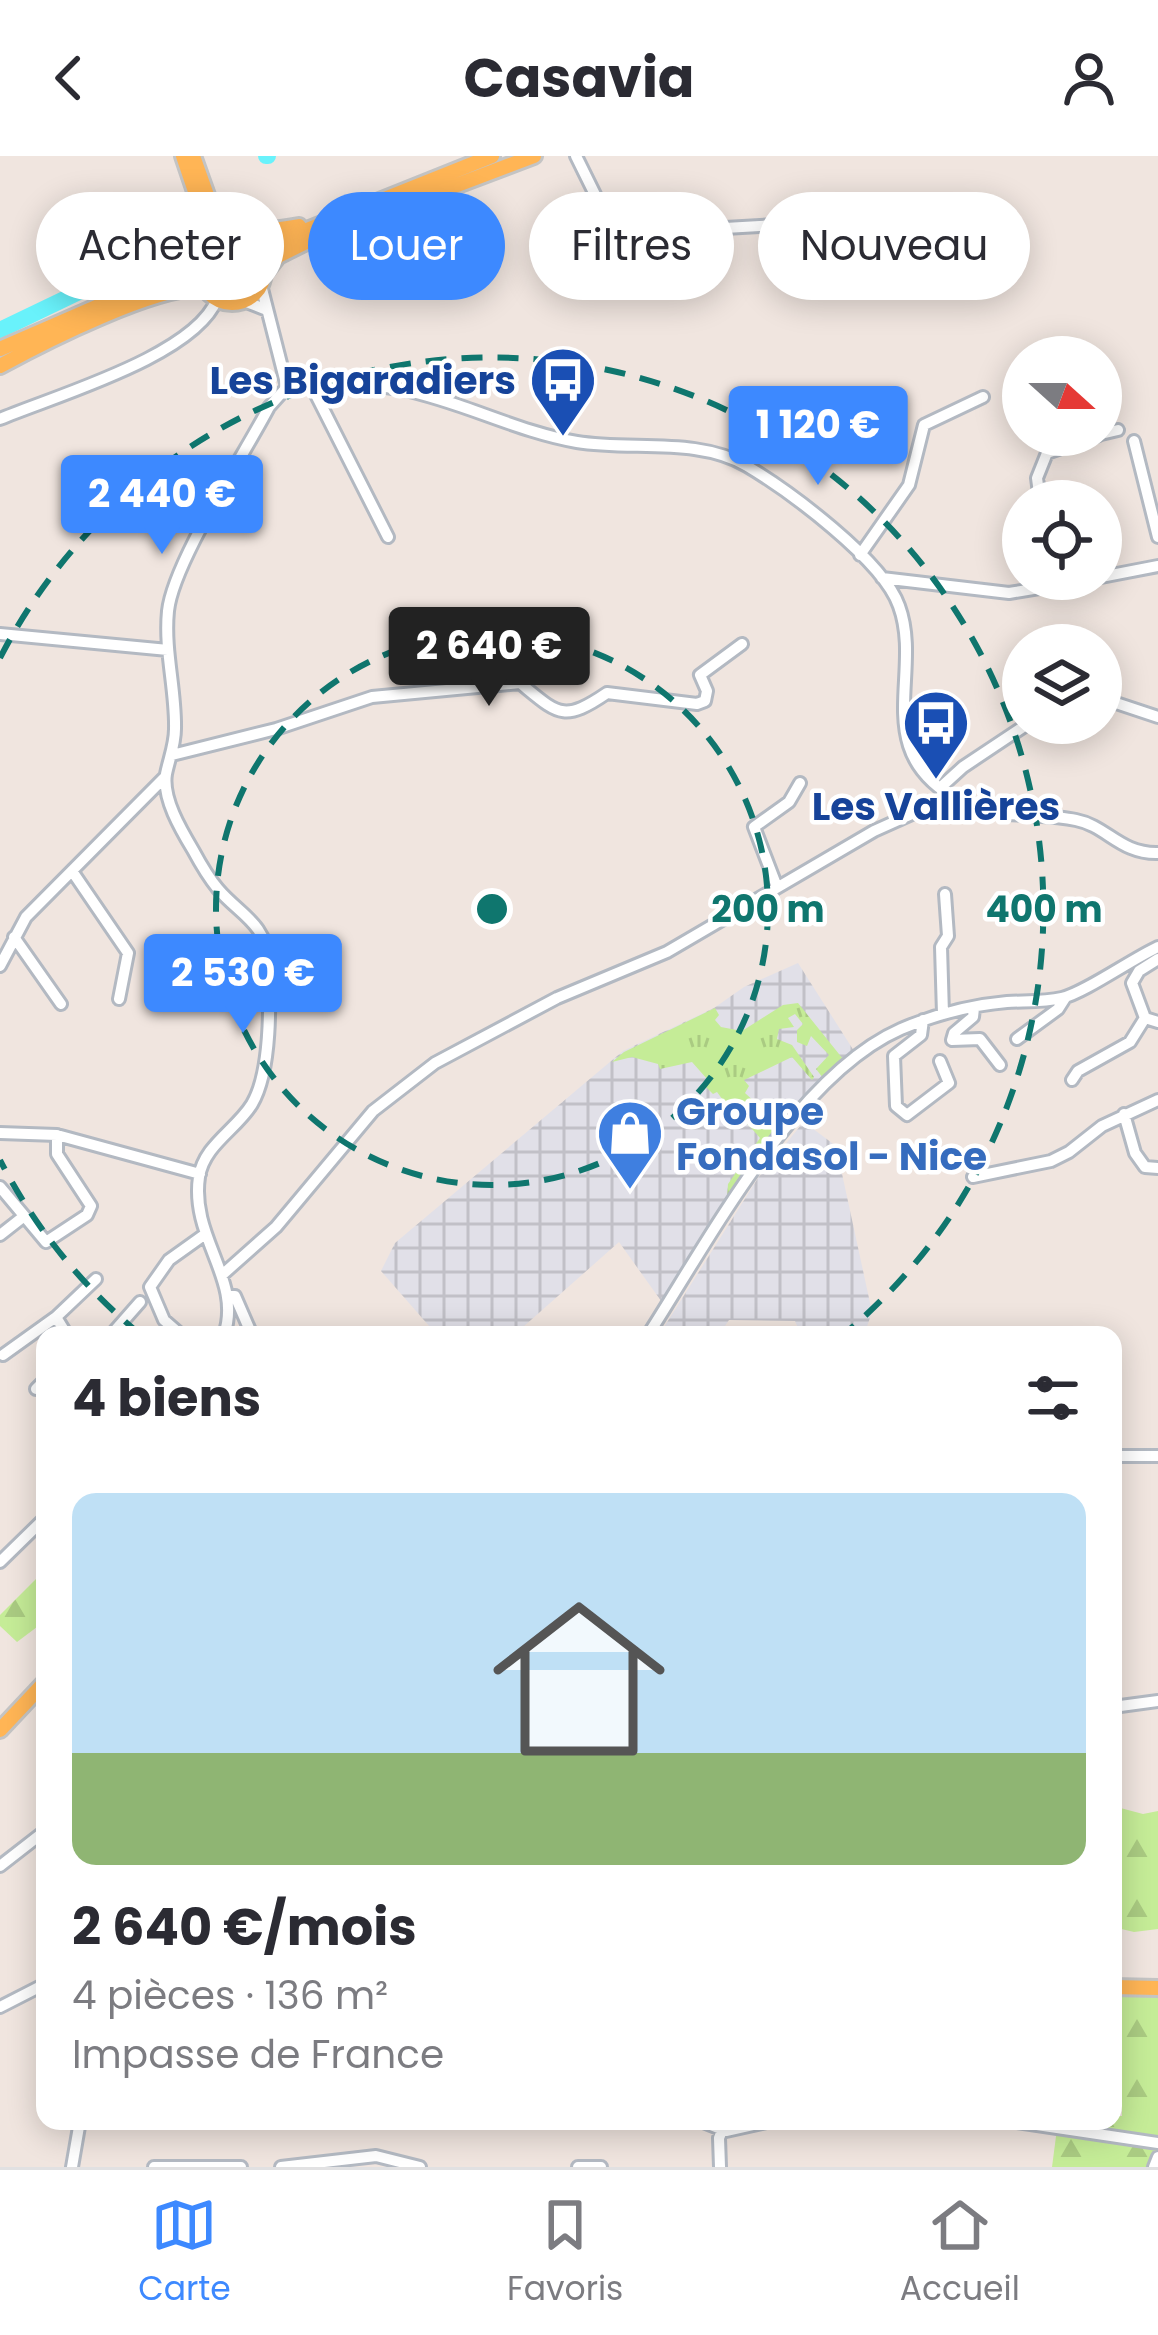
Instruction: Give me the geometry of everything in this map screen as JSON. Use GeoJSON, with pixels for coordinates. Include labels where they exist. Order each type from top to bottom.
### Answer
{"type":"FeatureCollection","features":[{"type":"Feature","properties":{"kind":"main road"},"geometry":{"type":"LineString","coordinates":[[183,156],[199,192]]}},
{"type":"Feature","properties":{"kind":"main road"},"geometry":{"type":"LineString","coordinates":[[194,156],[202,192]]}},
{"type":"Feature","properties":{"kind":"main road"},"geometry":{"type":"LineString","coordinates":[[398,192],[492,156]]}},
{"type":"Feature","properties":{"kind":"main road"},"geometry":{"type":"LineString","coordinates":[[284,253],[534,156]]}},
{"type":"Feature","properties":{"kind":"main road"},"geometry":{"type":"LineString","coordinates":[[0,349],[110,300]]}},
{"type":"Feature","properties":{"kind":"main road"},"geometry":{"type":"LineString","coordinates":[[0,366],[41,344],[151,300]]}},
{"type":"Feature","properties":{"kind":"main road"},"geometry":{"type":"LineString","coordinates":[[223,300],[244,301]]}},
{"type":"Feature","properties":{"kind":"main road"},"geometry":{"type":"LineString","coordinates":[[0,1730],[36,1692]]}},
{"type":"Feature","properties":{"kind":"main road"},"geometry":{"type":"LineString","coordinates":[[1122,1988],[1158,1988]]}},
{"type":"Feature","properties":{"kind":"street"},"geometry":{"type":"LineString","coordinates":[[576,156],[612,229],[621,234],[758,226]]}},
{"type":"Feature","properties":{"kind":"street"},"geometry":{"type":"LineString","coordinates":[[0,419],[134,368],[207,315],[210,300]]}},
{"type":"Feature","properties":{"kind":"street"},"geometry":{"type":"LineString","coordinates":[[265,300],[287,387]]}},
{"type":"Feature","properties":{"kind":"street"},"geometry":{"type":"LineString","coordinates":[[244,301],[266,310]]}},
{"type":"Feature","properties":{"kind":"street"},"geometry":{"type":"LineString","coordinates":[[0,966],[26,917],[165,777],[176,727],[168,614],[177,580],[269,407],[287,387],[339,383],[385,387],[452,402],[574,442],[684,449],[729,458],[809,510],[860,555],[893,593],[903,620],[902,700],[909,743],[920,766],[940,787],[972,806],[1009,815],[1077,820],[1128,848],[1158,854]]}},
{"type":"Feature","properties":{"kind":"street"},"geometry":{"type":"LineString","coordinates":[[312,386],[388,537]]}},
{"type":"Feature","properties":{"kind":"street"},"geometry":{"type":"LineString","coordinates":[[860,555],[909,485],[925,425],[982,397]]}},
{"type":"Feature","properties":{"kind":"street"},"geometry":{"type":"LineString","coordinates":[[1134,441],[1158,537]]}},
{"type":"Feature","properties":{"kind":"street"},"geometry":{"type":"LineString","coordinates":[[1122,573],[1158,566]]}},
{"type":"Feature","properties":{"kind":"street"},"geometry":{"type":"LineString","coordinates":[[882,578],[1002,592]]}},
{"type":"Feature","properties":{"kind":"street"},"geometry":{"type":"LineString","coordinates":[[0,634],[169,650]]}},
{"type":"Feature","properties":{"kind":"street"},"geometry":{"type":"LineString","coordinates":[[172,755],[411,691],[520,683],[564,714],[582,710],[607,693],[697,704],[705,701],[700,676],[742,644]]}},
{"type":"Feature","properties":{"kind":"street"},"geometry":{"type":"LineString","coordinates":[[1122,705],[1158,716]]}},
{"type":"Feature","properties":{"kind":"street"},"geometry":{"type":"LineString","coordinates":[[940,787],[1002,741]]}},
{"type":"Feature","properties":{"kind":"street"},"geometry":{"type":"LineString","coordinates":[[165,777],[193,852],[218,888],[256,923],[267,954],[262,1078],[251,1106],[212,1148],[200,1174],[203,1235],[228,1296],[226,1326]]}},
{"type":"Feature","properties":{"kind":"street"},"geometry":{"type":"LineString","coordinates":[[777,887],[754,827],[789,802],[800,783]]}},
{"type":"Feature","properties":{"kind":"street"},"geometry":{"type":"LineString","coordinates":[[222,1275],[276,1227],[373,1111],[435,1063],[557,998],[668,952],[874,831],[952,796]]}},
{"type":"Feature","properties":{"kind":"street"},"geometry":{"type":"LineString","coordinates":[[72,871],[128,953],[119,999]]}},
{"type":"Feature","properties":{"kind":"street"},"geometry":{"type":"LineString","coordinates":[[944,1014],[945,894]]}},
{"type":"Feature","properties":{"kind":"street"},"geometry":{"type":"LineString","coordinates":[[14,937],[62,1004]]}},
{"type":"Feature","properties":{"kind":"street"},"geometry":{"type":"LineString","coordinates":[[655,1326],[752,1172],[802,1111],[872,1045],[944,1014],[1065,998],[1157,952]]}},
{"type":"Feature","properties":{"kind":"street"},"geometry":{"type":"LineString","coordinates":[[1072,1080],[1078,1071],[1130,1042],[1144,1018],[1132,982],[1157,952]]}},
{"type":"Feature","properties":{"kind":"street"},"geometry":{"type":"LineString","coordinates":[[1017,1039],[1058,1009],[1065,998]]}},
{"type":"Feature","properties":{"kind":"street"},"geometry":{"type":"LineString","coordinates":[[974,1008],[973,1017],[952,1040],[980,1039],[1000,1065]]}},
{"type":"Feature","properties":{"kind":"street"},"geometry":{"type":"LineString","coordinates":[[1144,1018],[1158,1022]]}},
{"type":"Feature","properties":{"kind":"street"},"geometry":{"type":"LineString","coordinates":[[923,1020],[922,1035],[894,1056],[896,1106],[907,1114],[950,1083],[940,1060]]}},
{"type":"Feature","properties":{"kind":"street"},"geometry":{"type":"LineString","coordinates":[[973,1177],[1051,1161],[1124,1114],[1158,1100]]}},
{"type":"Feature","properties":{"kind":"street"},"geometry":{"type":"LineString","coordinates":[[1124,1114],[1135,1153],[1145,1167],[1158,1168]]}},
{"type":"Feature","properties":{"kind":"street"},"geometry":{"type":"LineString","coordinates":[[0,1133],[57,1136],[200,1174]]}},
{"type":"Feature","properties":{"kind":"street"},"geometry":{"type":"LineString","coordinates":[[0,1187],[46,1242],[87,1215],[91,1206],[57,1154],[57,1136]]}},
{"type":"Feature","properties":{"kind":"street"},"geometry":{"type":"LineString","coordinates":[[0,1235],[23,1217]]}},
{"type":"Feature","properties":{"kind":"street"},"geometry":{"type":"LineString","coordinates":[[171,1326],[149,1287],[169,1259],[203,1235]]}},
{"type":"Feature","properties":{"kind":"street"},"geometry":{"type":"LineString","coordinates":[[43,1326],[96,1279]]}},
{"type":"Feature","properties":{"kind":"street"},"geometry":{"type":"LineString","coordinates":[[228,1296],[236,1296],[248,1326]]}},
{"type":"Feature","properties":{"kind":"street"},"geometry":{"type":"LineString","coordinates":[[119,1326],[140,1302]]}},
{"type":"Feature","properties":{"kind":"street"},"geometry":{"type":"LineString","coordinates":[[56,1317],[62,1326]]}},
{"type":"Feature","properties":{"kind":"street"},"geometry":{"type":"LineString","coordinates":[[3,1355],[36,1331]]}},
{"type":"Feature","properties":{"kind":"street"},"geometry":{"type":"LineString","coordinates":[[1122,1456],[1158,1456]]}},
{"type":"Feature","properties":{"kind":"street"},"geometry":{"type":"LineString","coordinates":[[0,1562],[36,1527]]}},
{"type":"Feature","properties":{"kind":"street"},"geometry":{"type":"LineString","coordinates":[[1122,1706],[1158,1701]]}},
{"type":"Feature","properties":{"kind":"street"},"geometry":{"type":"LineString","coordinates":[[0,1866],[36,1836]]}},
{"type":"Feature","properties":{"kind":"street"},"geometry":{"type":"LineString","coordinates":[[0,2007],[36,1989]]}},
{"type":"Feature","properties":{"kind":"street"},"geometry":{"type":"LineString","coordinates":[[71,2167],[78,2130]]}},
{"type":"Feature","properties":{"kind":"street"},"geometry":{"type":"LineString","coordinates":[[720,2167],[721,2130]]}},
{"type":"Feature","properties":{"kind":"street"},"geometry":{"type":"LineString","coordinates":[[1068,2130],[1158,2144]]}},
{"type":"Feature","properties":{"kind":"street"},"geometry":{"type":"LineString","coordinates":[[281,2167],[376,2156],[420,2167]]}},
{"type":"Feature","properties":{"kind":"street"},"geometry":{"type":"LineString","coordinates":[[1154,2167],[1158,2157]]}},
{"type":"Feature","properties":{"kind":"street"},"geometry":{"type":"LineString","coordinates":[[154,2167],[241,2167]]}},
{"type":"Feature","properties":{"kind":"street"},"geometry":{"type":"LineString","coordinates":[[578,2167],[602,2167]]}},
{"type":"Feature","properties":{"kind":"shaded area"},"geometry":{"type":"Polygon","coordinates":[[[798,963],[854,1051],[774,1130],[664,1305],[619,1242],[524,1326],[429,1326],[381,1271],[395,1243],[623,1051],[714,1008],[744,987],[798,963]]]}},
{"type":"Feature","properties":{"kind":"shaded area"},"geometry":{"type":"Polygon","coordinates":[[[801,1125],[836,1146],[872,1312],[867,1326],[729,1320],[725,1326],[665,1326],[758,1178],[801,1125]]]}},
{"type":"Feature","properties":{"kind":"green space"},"geometry":{"type":"Polygon","coordinates":[[[798,1003],[843,1059],[823,1078],[816,1069],[829,1055],[811,1036],[807,1046],[797,1042],[797,1030],[803,1024],[795,1014],[788,1018],[794,1027],[779,1029],[777,1039],[792,1045],[814,1077],[812,1080],[792,1057],[744,1080],[749,1086],[745,1093],[769,1115],[792,1112],[727,1198],[728,1184],[760,1138],[755,1132],[717,1092],[713,1094],[703,1084],[707,1079],[692,1062],[660,1069],[658,1064],[632,1057],[612,1062],[715,1008],[719,1015],[715,1020],[721,1027],[742,1031],[783,1005],[798,1003]]]}},
{"type":"Feature","properties":{"kind":"green space"},"geometry":{"type":"Polygon","coordinates":[[[36,1579],[36,1628],[17,1642],[0,1626],[0,1615],[36,1579]]]}},
{"type":"Feature","properties":{"kind":"green space"},"geometry":{"type":"Polygon","coordinates":[[[1122,1808],[1143,1814],[1158,1811],[1158,1929],[1122,1929],[1122,1808]]]}},
{"type":"Feature","properties":{"kind":"green space"},"geometry":{"type":"Polygon","coordinates":[[[1122,1996],[1158,1996],[1158,2162],[1150,2167],[1052,2167],[1057,2130],[1122,2130],[1122,1996]]]}},
{"type":"Feature","properties":{"kind":"waterway"},"geometry":{"type":"LineString","coordinates":[[0,330],[62,300]]}},
{"type":"Feature","properties":{"kind":"place","name":"Les Bigaradiers"},"geometry":{"type":"Point","coordinates":[563,439]}},
{"type":"Feature","properties":{"kind":"place","name":"Les Vallières"},"geometry":{"type":"Point","coordinates":[936,782]}},
{"type":"Feature","properties":{"kind":"place","name":"Groupe Fondasol - Nice"},"geometry":{"type":"Point","coordinates":[630,1192]}}]}
